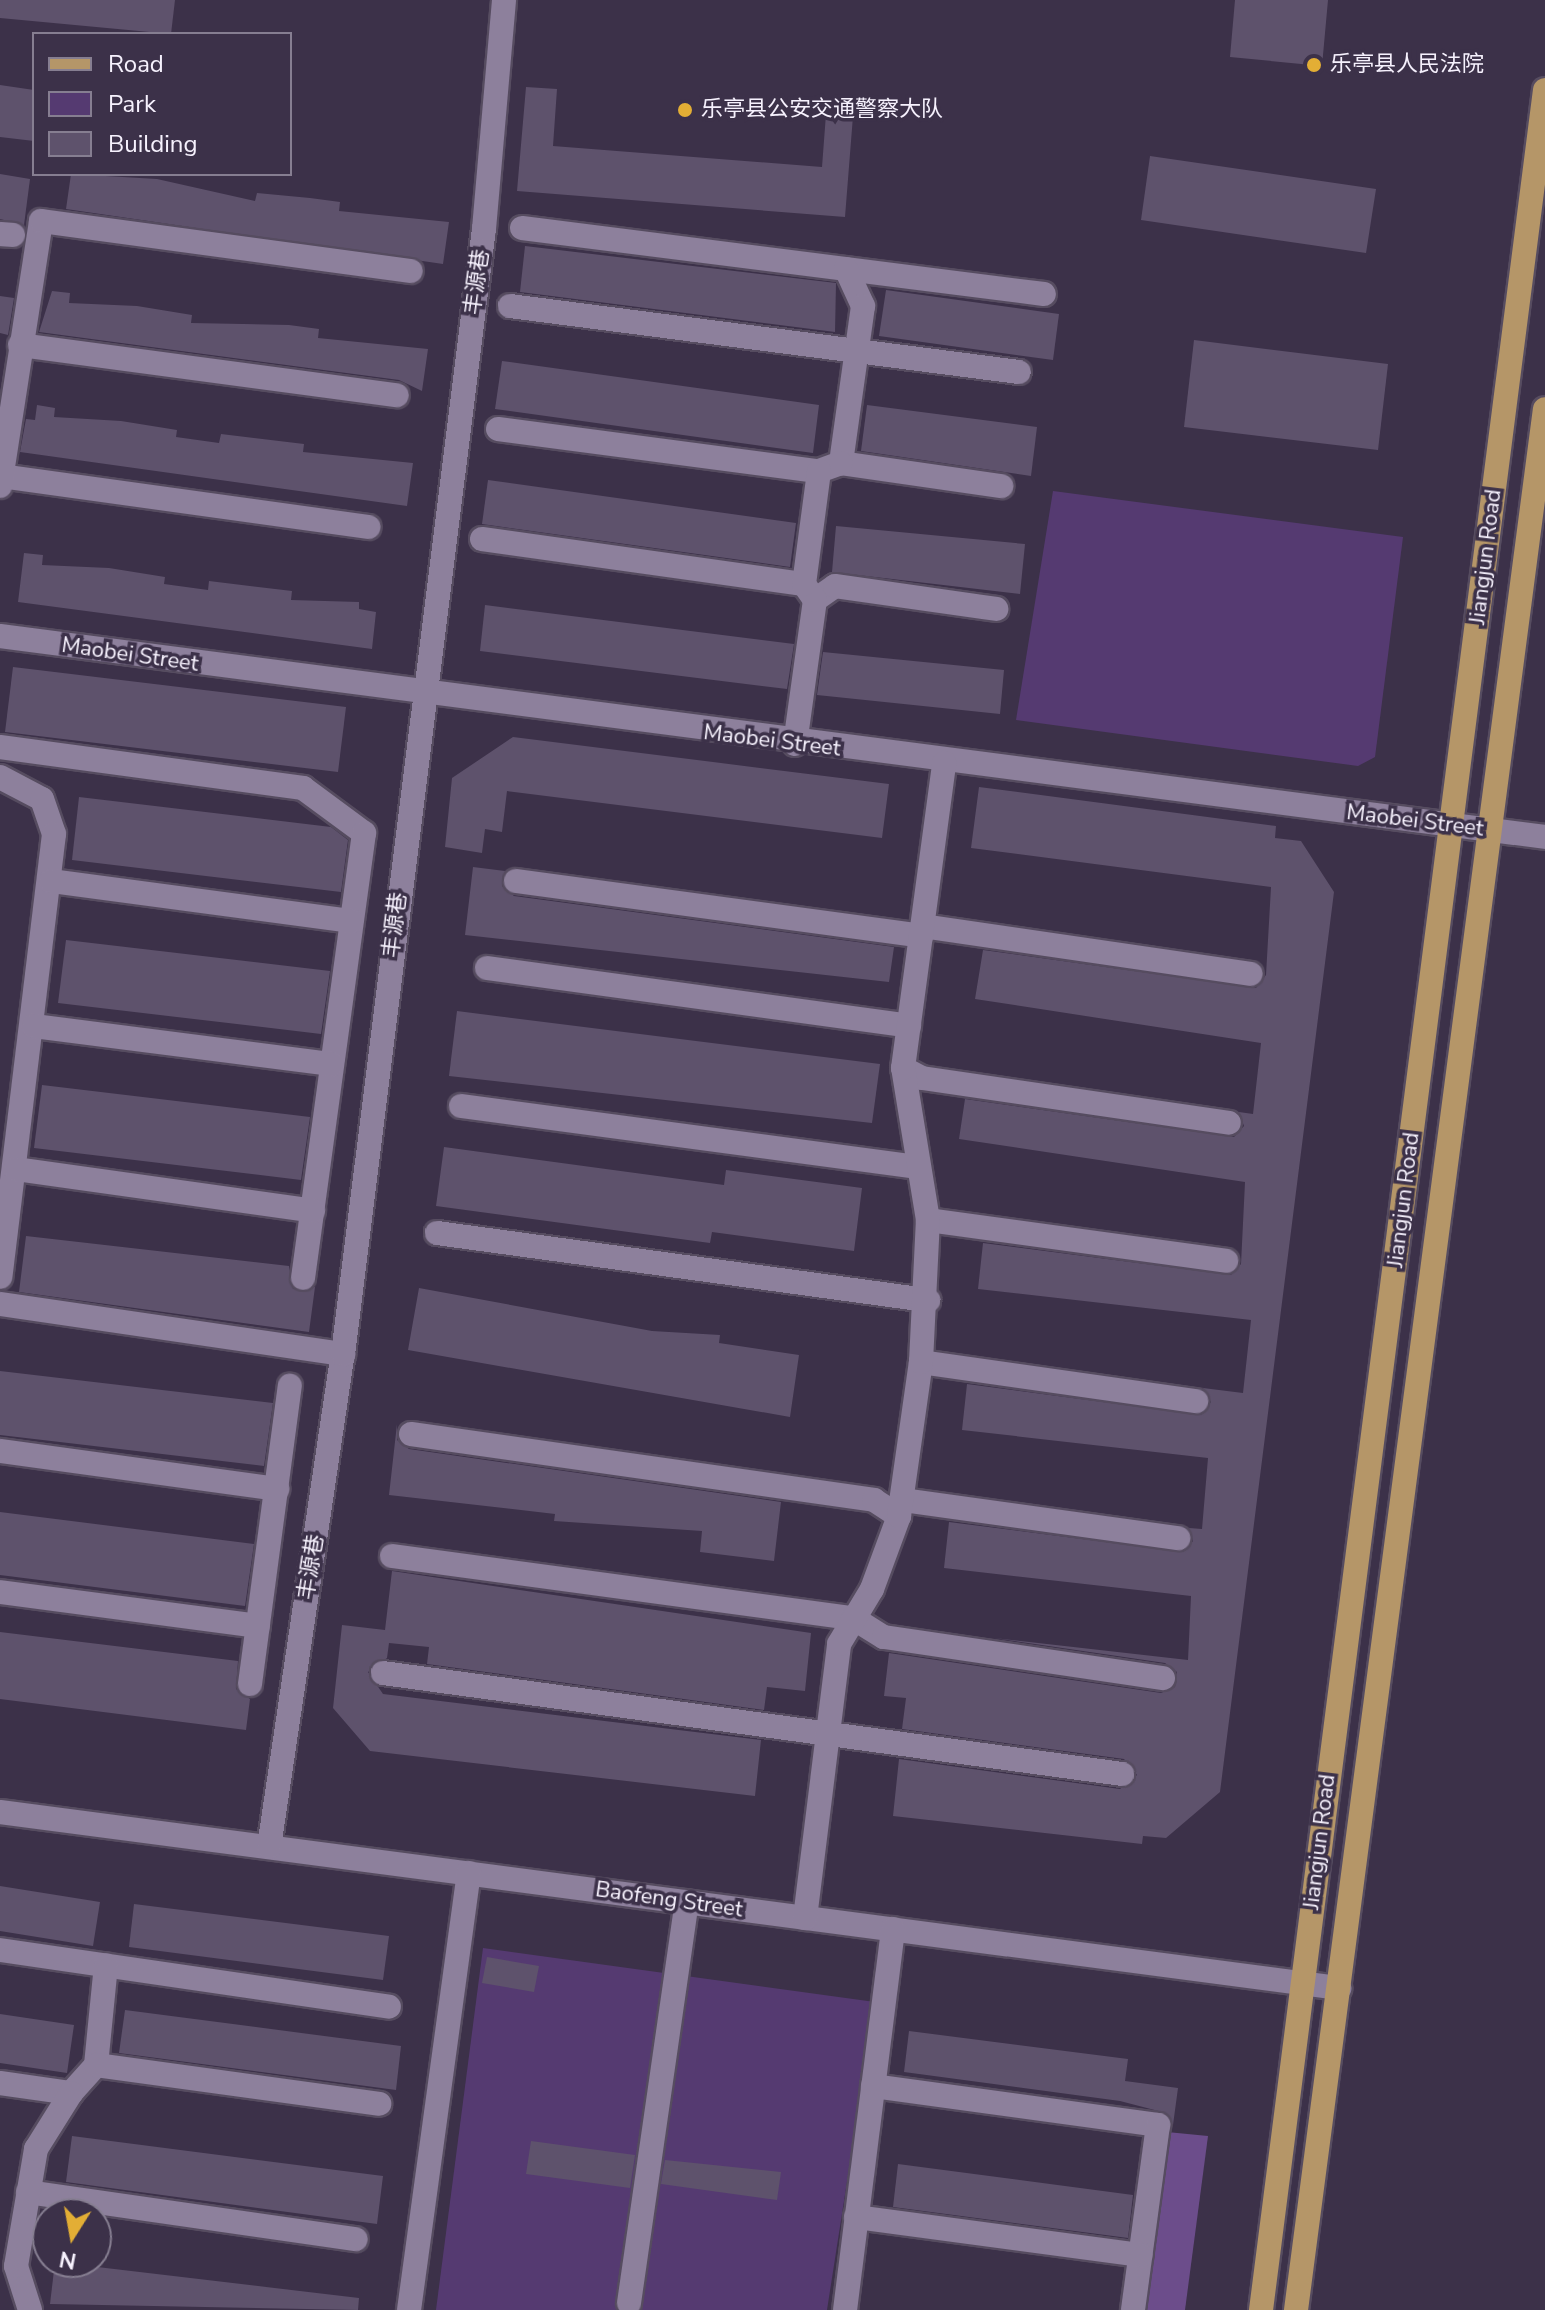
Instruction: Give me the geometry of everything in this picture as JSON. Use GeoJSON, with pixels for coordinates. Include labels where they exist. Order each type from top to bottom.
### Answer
{"type":"FeatureCollection","features":[{"type":"Feature","properties":{"kind":"main road","name":"Jiangjun Road"},"geometry":{"type":"LineString","coordinates":[[1261,2310],[1545,90]]}},
{"type":"Feature","properties":{"kind":"main road","name":"Jiangjun Road"},"geometry":{"type":"LineString","coordinates":[[1296,2310],[1545,409]]}},
{"type":"Feature","properties":{"kind":"street","name":"丰源巷"},"geometry":{"type":"LineString","coordinates":[[269,1847],[343,1354],[422,696],[484,229],[504,0]]}},
{"type":"Feature","properties":{"kind":"street"},"geometry":{"type":"LineString","coordinates":[[368,527],[1,481],[20,345],[41,221],[411,271]]}},
{"type":"Feature","properties":{"kind":"street"},"geometry":{"type":"LineString","coordinates":[[522,228],[1044,294]]}},
{"type":"Feature","properties":{"kind":"street"},"geometry":{"type":"LineString","coordinates":[[795,744],[809,592],[830,467],[857,351],[863,306],[846,269]]}},
{"type":"Feature","properties":{"kind":"street"},"geometry":{"type":"LineString","coordinates":[[510,306],[1019,372]]}},
{"type":"Feature","properties":{"kind":"street"},"geometry":{"type":"LineString","coordinates":[[20,345],[397,395]]}},
{"type":"Feature","properties":{"kind":"street"},"geometry":{"type":"LineString","coordinates":[[498,429],[1001,486]]}},
{"type":"Feature","properties":{"kind":"street"},"geometry":{"type":"LineString","coordinates":[[482,539],[809,592],[835,586],[996,609]]}},
{"type":"Feature","properties":{"kind":"street","name":"Maobei Street"},"geometry":{"type":"LineString","coordinates":[[0,636],[422,696],[1545,837]]}},
{"type":"Feature","properties":{"kind":"street"},"geometry":{"type":"LineString","coordinates":[[0,747],[303,788],[364,833],[303,1278]]}},
{"type":"Feature","properties":{"kind":"street"},"geometry":{"type":"LineString","coordinates":[[805,1918],[839,1644],[883,1566],[901,1508],[921,1362],[928,1300],[928,1220],[916,1167],[903,1068],[944,763]]}},
{"type":"Feature","properties":{"kind":"street"},"geometry":{"type":"LineString","coordinates":[[0,777],[42,799],[52,815],[51,881],[0,1277]]}},
{"type":"Feature","properties":{"kind":"street"},"geometry":{"type":"LineString","coordinates":[[51,881],[351,921]]}},
{"type":"Feature","properties":{"kind":"street"},"geometry":{"type":"LineString","coordinates":[[516,881],[1251,974]]}},
{"type":"Feature","properties":{"kind":"street"},"geometry":{"type":"LineString","coordinates":[[487,968],[909,1026]]}},
{"type":"Feature","properties":{"kind":"street"},"geometry":{"type":"LineString","coordinates":[[34,1026],[332,1064]]}},
{"type":"Feature","properties":{"kind":"street"},"geometry":{"type":"LineString","coordinates":[[903,1068],[922,1078],[1229,1123]]}},
{"type":"Feature","properties":{"kind":"street"},"geometry":{"type":"LineString","coordinates":[[461,1106],[916,1167]]}},
{"type":"Feature","properties":{"kind":"street"},"geometry":{"type":"LineString","coordinates":[[16,1169],[313,1211]]}},
{"type":"Feature","properties":{"kind":"street"},"geometry":{"type":"LineString","coordinates":[[928,1220],[1226,1261]]}},
{"type":"Feature","properties":{"kind":"street"},"geometry":{"type":"LineString","coordinates":[[437,1233],[928,1300]]}},
{"type":"Feature","properties":{"kind":"street"},"geometry":{"type":"LineString","coordinates":[[0,1304],[343,1354]]}},
{"type":"Feature","properties":{"kind":"street"},"geometry":{"type":"LineString","coordinates":[[921,1362],[1196,1401]]}},
{"type":"Feature","properties":{"kind":"street"},"geometry":{"type":"LineString","coordinates":[[250,1684],[290,1386]]}},
{"type":"Feature","properties":{"kind":"street"},"geometry":{"type":"LineString","coordinates":[[411,1434],[874,1500],[901,1508],[1178,1538]]}},
{"type":"Feature","properties":{"kind":"street"},"geometry":{"type":"LineString","coordinates":[[0,1451],[277,1489]]}},
{"type":"Feature","properties":{"kind":"street"},"geometry":{"type":"LineString","coordinates":[[392,1556],[853,1618],[884,1637],[1163,1678]]}},
{"type":"Feature","properties":{"kind":"street"},"geometry":{"type":"LineString","coordinates":[[0,1592],[258,1626]]}},
{"type":"Feature","properties":{"kind":"street"},"geometry":{"type":"LineString","coordinates":[[383,1673],[1122,1774]]}},
{"type":"Feature","properties":{"kind":"street","name":"Baofeng Street"},"geometry":{"type":"LineString","coordinates":[[0,1812],[1339,1988]]}},
{"type":"Feature","properties":{"kind":"street"},"geometry":{"type":"LineString","coordinates":[[409,2310],[469,1873]]}},
{"type":"Feature","properties":{"kind":"street"},"geometry":{"type":"LineString","coordinates":[[629,2303],[687,1902]]}},
{"type":"Feature","properties":{"kind":"street"},"geometry":{"type":"LineString","coordinates":[[845,2310],[893,1929]]}},
{"type":"Feature","properties":{"kind":"street"},"geometry":{"type":"LineString","coordinates":[[0,1950],[389,2007]]}},
{"type":"Feature","properties":{"kind":"street"},"geometry":{"type":"LineString","coordinates":[[30,2310],[16,2266],[36,2149],[71,2093],[96,2065],[106,1965]]}},
{"type":"Feature","properties":{"kind":"street"},"geometry":{"type":"LineString","coordinates":[[96,2065],[379,2104]]}},
{"type":"Feature","properties":{"kind":"street"},"geometry":{"type":"LineString","coordinates":[[0,2083],[71,2093]]}},
{"type":"Feature","properties":{"kind":"street"},"geometry":{"type":"LineString","coordinates":[[873,2086],[1158,2125],[1133,2310]]}},
{"type":"Feature","properties":{"kind":"street"},"geometry":{"type":"LineString","coordinates":[[28,2192],[356,2239]]}},
{"type":"Feature","properties":{"kind":"street"},"geometry":{"type":"LineString","coordinates":[[856,2217],[1140,2255]]}},
{"type":"Feature","properties":{"kind":"green space"},"geometry":{"type":"Polygon","coordinates":[[[1053,491],[1403,537],[1375,757],[1358,766],[1016,720],[1053,491]]]}},
{"type":"Feature","properties":{"kind":"green space"},"geometry":{"type":"Polygon","coordinates":[[[483,1948],[875,2002],[827,2310],[436,2310],[483,1948]]]}},
{"type":"Feature","properties":{"kind":"shaded area"},"geometry":{"type":"Polygon","coordinates":[[[1167,2132],[1208,2136],[1185,2310],[1142,2310],[1167,2132]]]}},
{"type":"Feature","properties":{"kind":"building"},"geometry":{"type":"Polygon","coordinates":[[[0,0],[175,0],[171,32],[0,18],[0,0]]]}},
{"type":"Feature","properties":{"kind":"building","name":"乐亭县人民法院"},"geometry":{"type":"Polygon","coordinates":[[[1235,0],[1328,0],[1322,66],[1230,57],[1235,0]]]}},
{"type":"Feature","properties":{"kind":"building"},"geometry":{"type":"Polygon","coordinates":[[[0,85],[32,90],[32,141],[0,137],[0,85]]]}},
{"type":"Feature","properties":{"kind":"building"},"geometry":{"type":"Polygon","coordinates":[[[526,87],[557,89],[553,146],[822,167],[826,114],[853,116],[845,217],[517,191],[526,87]]]}},
{"type":"Feature","properties":{"kind":"building"},"geometry":{"type":"Polygon","coordinates":[[[1150,156],[1376,189],[1366,253],[1141,220],[1150,156]]]}},
{"type":"Feature","properties":{"kind":"building"},"geometry":{"type":"Polygon","coordinates":[[[0,174],[30,179],[24,225],[0,219],[0,174]]]}},
{"type":"Feature","properties":{"kind":"building"},"geometry":{"type":"Polygon","coordinates":[[[71,176],[105,176],[157,179],[255,201],[257,193],[340,202],[339,211],[449,222],[443,264],[66,209],[71,176]]]}},
{"type":"Feature","properties":{"kind":"building"},"geometry":{"type":"Polygon","coordinates":[[[525,246],[836,283],[835,332],[520,292],[525,246]]]}},
{"type":"Feature","properties":{"kind":"building"},"geometry":{"type":"Polygon","coordinates":[[[886,290],[1059,314],[1053,360],[879,336],[886,290]]]}},
{"type":"Feature","properties":{"kind":"building"},"geometry":{"type":"Polygon","coordinates":[[[52,291],[70,293],[69,303],[137,306],[192,315],[191,323],[289,325],[319,329],[318,338],[428,349],[422,391],[399,380],[39,332],[52,291]]]}},
{"type":"Feature","properties":{"kind":"building"},"geometry":{"type":"Polygon","coordinates":[[[0,296],[14,298],[8,335],[0,333],[0,296]]]}},
{"type":"Feature","properties":{"kind":"building"},"geometry":{"type":"Polygon","coordinates":[[[1194,340],[1388,364],[1378,450],[1184,427],[1194,340]]]}},
{"type":"Feature","properties":{"kind":"building"},"geometry":{"type":"Polygon","coordinates":[[[502,361],[819,405],[813,453],[495,409],[502,361]]]}},
{"type":"Feature","properties":{"kind":"building"},"geometry":{"type":"Polygon","coordinates":[[[37,405],[55,408],[54,417],[121,421],[177,430],[176,437],[219,443],[221,434],[304,444],[303,452],[413,463],[407,506],[20,452],[26,419],[35,420],[37,405]]]}},
{"type":"Feature","properties":{"kind":"building"},"geometry":{"type":"Polygon","coordinates":[[[867,405],[1037,427],[1031,476],[861,451],[867,405]]]}},
{"type":"Feature","properties":{"kind":"building"},"geometry":{"type":"Polygon","coordinates":[[[488,480],[796,523],[790,567],[482,524],[488,480]]]}},
{"type":"Feature","properties":{"kind":"building"},"geometry":{"type":"Polygon","coordinates":[[[836,526],[1025,544],[1020,594],[832,572],[836,526]]]}},
{"type":"Feature","properties":{"kind":"building"},"geometry":{"type":"Polygon","coordinates":[[[24,553],[43,555],[42,565],[109,568],[165,577],[164,584],[208,590],[209,581],[292,591],[291,600],[359,602],[359,609],[376,612],[372,649],[18,602],[24,553]]]}},
{"type":"Feature","properties":{"kind":"building"},"geometry":{"type":"Polygon","coordinates":[[[485,605],[794,644],[787,689],[480,651],[485,605]]]}},
{"type":"Feature","properties":{"kind":"building"},"geometry":{"type":"Polygon","coordinates":[[[823,652],[1004,670],[1000,714],[817,695],[823,652]]]}},
{"type":"Feature","properties":{"kind":"building"},"geometry":{"type":"Polygon","coordinates":[[[13,667],[346,707],[338,772],[5,732],[13,667]]]}},
{"type":"Feature","properties":{"kind":"building"},"geometry":{"type":"Polygon","coordinates":[[[513,737],[889,784],[882,838],[507,791],[502,832],[485,829],[482,853],[445,847],[452,778],[513,737]]]}},
{"type":"Feature","properties":{"kind":"building"},"geometry":{"type":"Polygon","coordinates":[[[979,787],[1276,826],[1275,838],[1301,841],[1334,892],[1220,1792],[1166,1838],[1143,1836],[1142,1844],[893,1816],[899,1759],[1120,1789],[1137,1775],[1124,1759],[902,1729],[906,1698],[884,1696],[889,1653],[1161,1693],[1175,1687],[1177,1672],[1165,1663],[994,1638],[1188,1660],[1191,1596],[944,1568],[949,1522],[1183,1552],[1193,1541],[1189,1528],[1202,1529],[1208,1458],[962,1430],[967,1384],[1201,1415],[1211,1402],[1203,1388],[1243,1393],[1251,1320],[978,1289],[983,1243],[1231,1275],[1241,1264],[1245,1182],[959,1139],[965,1099],[1234,1137],[1244,1126],[1239,1112],[1253,1114],[1261,1043],[975,999],[983,950],[1256,988],[1266,975],[1271,887],[971,848],[979,787]]]}},
{"type":"Feature","properties":{"kind":"building"},"geometry":{"type":"Polygon","coordinates":[[[79,797],[331,827],[348,840],[341,892],[72,860],[79,797]]]}},
{"type":"Feature","properties":{"kind":"building"},"geometry":{"type":"Polygon","coordinates":[[[473,867],[505,871],[502,886],[514,896],[894,947],[889,982],[465,935],[473,867]]]}},
{"type":"Feature","properties":{"kind":"building"},"geometry":{"type":"Polygon","coordinates":[[[66,940],[330,971],[321,1034],[58,1003],[66,940]]]}},
{"type":"Feature","properties":{"kind":"building"},"geometry":{"type":"Polygon","coordinates":[[[457,1011],[880,1064],[872,1123],[449,1076],[457,1011]]]}},
{"type":"Feature","properties":{"kind":"building"},"geometry":{"type":"Polygon","coordinates":[[[42,1085],[310,1117],[301,1180],[34,1148],[42,1085]]]}},
{"type":"Feature","properties":{"kind":"building"},"geometry":{"type":"Polygon","coordinates":[[[444,1147],[724,1185],[726,1170],[862,1188],[854,1251],[712,1232],[710,1243],[436,1206],[444,1147]]]}},
{"type":"Feature","properties":{"kind":"building"},"geometry":{"type":"Polygon","coordinates":[[[26,1236],[289,1266],[293,1289],[315,1287],[309,1332],[19,1292],[26,1236]]]}},
{"type":"Feature","properties":{"kind":"building"},"geometry":{"type":"Polygon","coordinates":[[[419,1288],[652,1331],[720,1335],[719,1343],[799,1355],[790,1417],[408,1350],[419,1288]]]}},
{"type":"Feature","properties":{"kind":"building"},"geometry":{"type":"Polygon","coordinates":[[[0,1371],[273,1403],[264,1466],[0,1435],[0,1371]]]}},
{"type":"Feature","properties":{"kind":"building"},"geometry":{"type":"Polygon","coordinates":[[[397,1424],[397,1440],[409,1449],[781,1502],[774,1561],[700,1552],[702,1531],[554,1521],[555,1514],[389,1495],[397,1424]]]}},
{"type":"Feature","properties":{"kind":"building"},"geometry":{"type":"Polygon","coordinates":[[[0,1512],[254,1544],[245,1606],[0,1575],[0,1512]]]}},
{"type":"Feature","properties":{"kind":"building"},"geometry":{"type":"Polygon","coordinates":[[[392,1571],[811,1633],[805,1691],[767,1687],[764,1710],[427,1664],[429,1647],[389,1643],[387,1658],[368,1672],[383,1694],[761,1740],[755,1796],[370,1751],[333,1708],[342,1625],[385,1630],[392,1571]]]}},
{"type":"Feature","properties":{"kind":"building"},"geometry":{"type":"Polygon","coordinates":[[[0,1632],[238,1661],[236,1689],[250,1699],[246,1730],[0,1699],[0,1632]]]}},
{"type":"Feature","properties":{"kind":"building"},"geometry":{"type":"Polygon","coordinates":[[[0,1886],[100,1902],[93,1946],[0,1931],[0,1886]]]}},
{"type":"Feature","properties":{"kind":"building"},"geometry":{"type":"Polygon","coordinates":[[[134,1904],[389,1936],[383,1980],[129,1947],[134,1904]]]}},
{"type":"Feature","properties":{"kind":"building"},"geometry":{"type":"Polygon","coordinates":[[[487,1957],[539,1966],[534,1992],[482,1983],[487,1957]]]}},
{"type":"Feature","properties":{"kind":"building"},"geometry":{"type":"Polygon","coordinates":[[[125,2010],[401,2046],[396,2090],[119,2053],[125,2010]]]}},
{"type":"Feature","properties":{"kind":"building"},"geometry":{"type":"Polygon","coordinates":[[[0,2014],[74,2025],[67,2073],[0,2063],[0,2014]]]}},
{"type":"Feature","properties":{"kind":"building"},"geometry":{"type":"Polygon","coordinates":[[[909,2031],[1128,2059],[1125,2081],[1178,2088],[1173,2125],[1166,2113],[1120,2101],[904,2072],[909,2031]]]}},
{"type":"Feature","properties":{"kind":"building"},"geometry":{"type":"Polygon","coordinates":[[[72,2136],[383,2176],[377,2224],[66,2182],[72,2136]]]}},
{"type":"Feature","properties":{"kind":"building"},"geometry":{"type":"Polygon","coordinates":[[[531,2141],[635,2155],[630,2188],[526,2174],[531,2141]]]}},
{"type":"Feature","properties":{"kind":"building"},"geometry":{"type":"Polygon","coordinates":[[[665,2160],[781,2172],[777,2200],[661,2184],[665,2160]]]}},
{"type":"Feature","properties":{"kind":"building"},"geometry":{"type":"Polygon","coordinates":[[[898,2164],[1133,2195],[1128,2238],[893,2207],[898,2164]]]}},
{"type":"Feature","properties":{"kind":"building"},"geometry":{"type":"Polygon","coordinates":[[[112,2269],[359,2298],[358,2310],[50,2304],[53,2278],[112,2278],[112,2269]]]}},
{"type":"Feature","properties":{"kind":"place","name":"乐亭县人民法院"},"geometry":{"type":"Point","coordinates":[1314,65]}},
{"type":"Feature","properties":{"kind":"place","name":"乐亭县公安交通警察大队"},"geometry":{"type":"Point","coordinates":[685,110]}}]}
